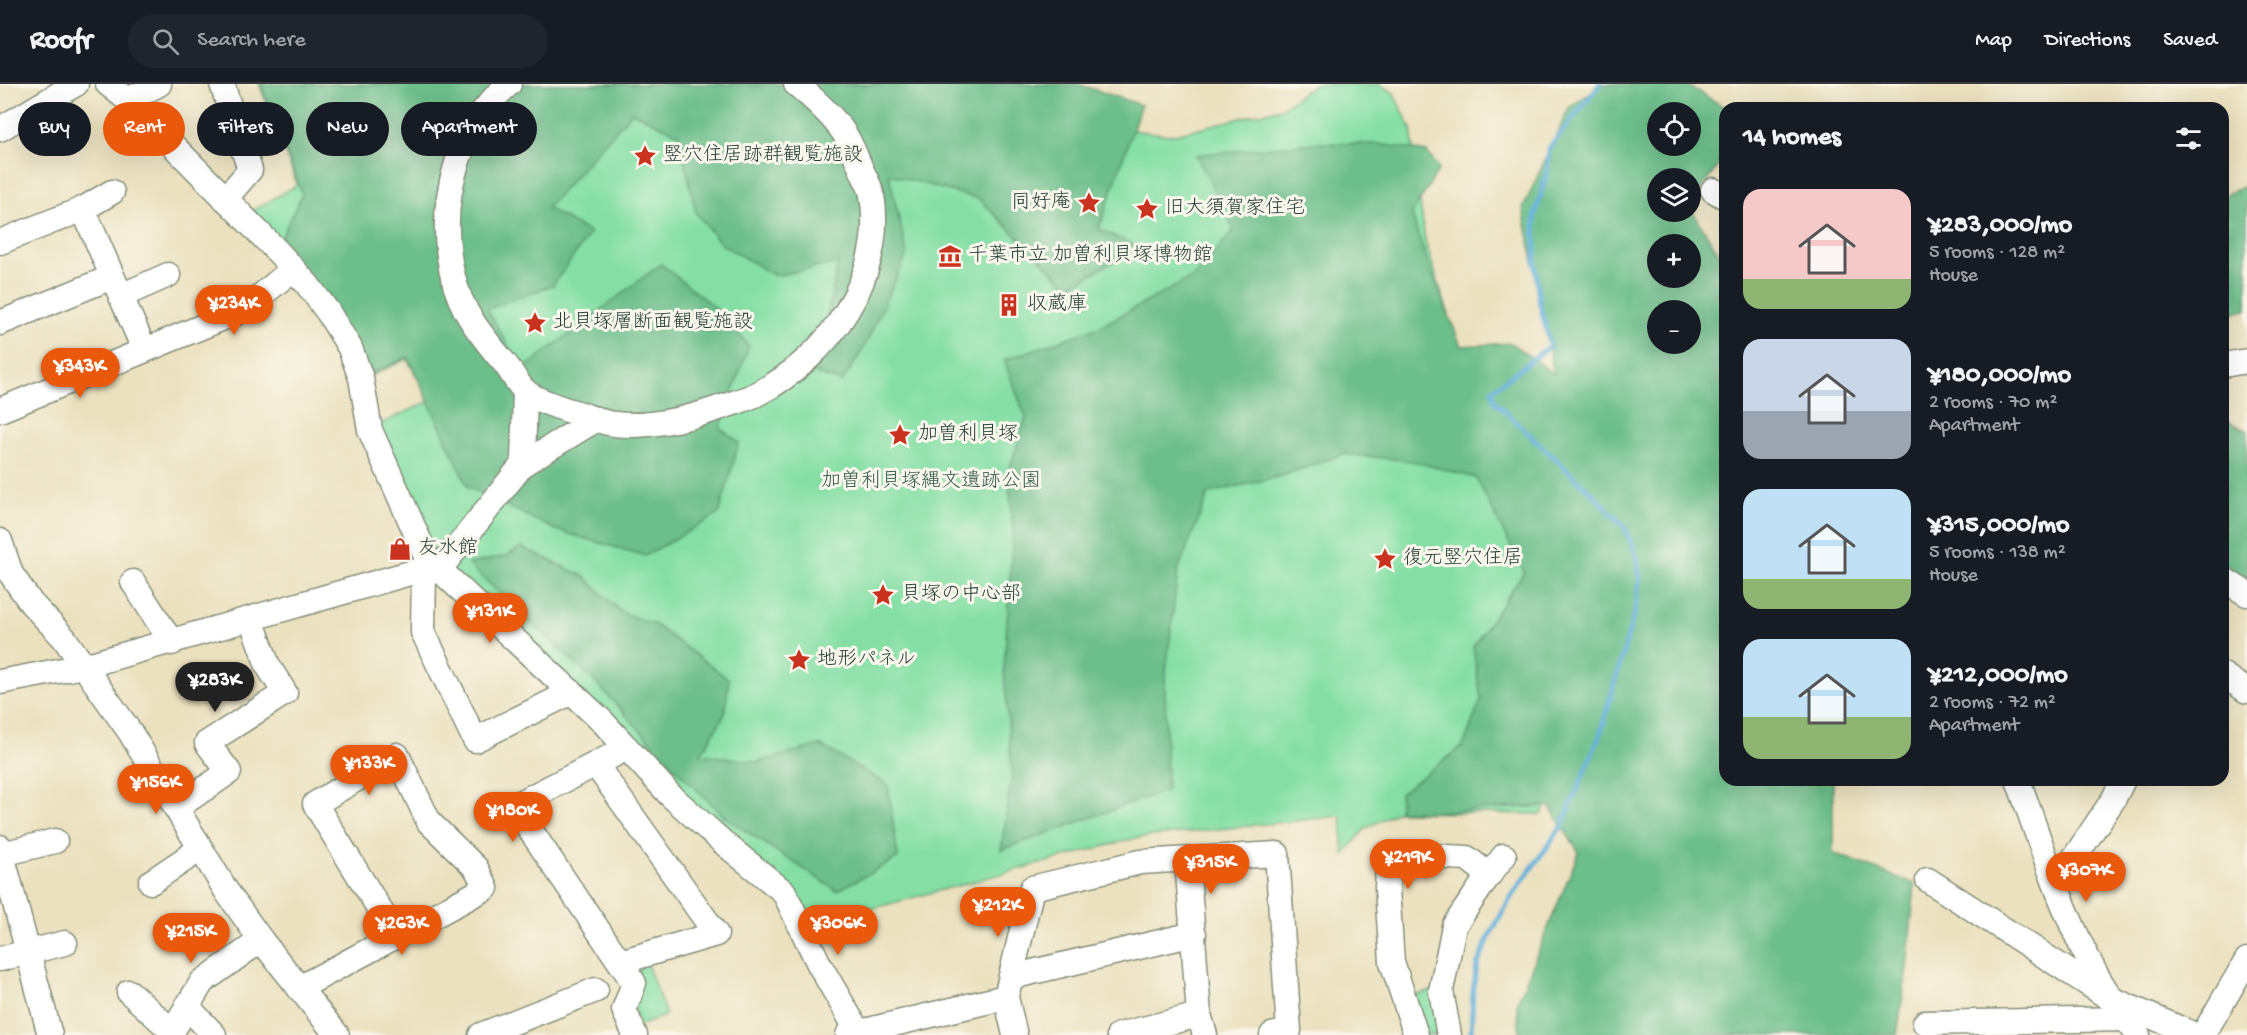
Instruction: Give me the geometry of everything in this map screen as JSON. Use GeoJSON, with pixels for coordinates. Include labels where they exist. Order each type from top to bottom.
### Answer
{"type":"FeatureCollection","features":[{"type":"Feature","properties":{"kind":"street"},"geometry":{"type":"LineString","coordinates":[[0,129],[76,84]]}},
{"type":"Feature","properties":{"kind":"street"},"geometry":{"type":"LineString","coordinates":[[108,84],[128,100],[307,284],[350,348],[361,378],[370,430],[427,558],[429,567],[423,632],[475,741],[572,692]]}},
{"type":"Feature","properties":{"kind":"street"},"geometry":{"type":"LineString","coordinates":[[128,100],[159,84]]}},
{"type":"Feature","properties":{"kind":"street"},"geometry":{"type":"LineString","coordinates":[[222,84],[250,170],[225,199]]}},
{"type":"Feature","properties":{"kind":"street"},"geometry":{"type":"LineString","coordinates":[[509,84],[492,98],[472,129],[451,179],[447,245],[452,276],[463,309],[525,391],[562,409],[615,424],[664,423],[700,414],[757,394],[788,375],[839,326],[862,284],[875,236],[872,194],[844,133],[796,84]]}},
{"type":"Feature","properties":{"kind":"street"},"geometry":{"type":"LineString","coordinates":[[0,242],[83,208],[112,192]]}},
{"type":"Feature","properties":{"kind":"street"},"geometry":{"type":"LineString","coordinates":[[83,208],[144,349]]}},
{"type":"Feature","properties":{"kind":"street"},"geometry":{"type":"LineString","coordinates":[[0,410],[245,309],[293,270]]}},
{"type":"Feature","properties":{"kind":"street"},"geometry":{"type":"LineString","coordinates":[[0,323],[117,286],[168,274]]}},
{"type":"Feature","properties":{"kind":"street"},"geometry":{"type":"LineString","coordinates":[[2229,364],[2247,361]]}},
{"type":"Feature","properties":{"kind":"street"},"geometry":{"type":"LineString","coordinates":[[523,464],[525,391]]}},
{"type":"Feature","properties":{"kind":"street"},"geometry":{"type":"LineString","coordinates":[[0,682],[84,666],[172,643],[447,560],[523,464],[597,419]]}},
{"type":"Feature","properties":{"kind":"street"},"geometry":{"type":"LineString","coordinates":[[0,542],[11,574],[31,603],[64,638],[129,732],[227,892],[261,940],[337,1035]]}},
{"type":"Feature","properties":{"kind":"street"},"geometry":{"type":"LineString","coordinates":[[429,567],[447,575],[603,722],[671,796],[784,892],[856,1034],[1008,987],[1194,934]]}},
{"type":"Feature","properties":{"kind":"street"},"geometry":{"type":"LineString","coordinates":[[134,582],[172,643]]}},
{"type":"Feature","properties":{"kind":"street"},"geometry":{"type":"LineString","coordinates":[[2229,583],[2247,594]]}},
{"type":"Feature","properties":{"kind":"street"},"geometry":{"type":"LineString","coordinates":[[176,808],[229,772],[207,743],[285,693],[268,666],[251,620]]}},
{"type":"Feature","properties":{"kind":"street"},"geometry":{"type":"LineString","coordinates":[[2229,679],[2247,691]]}},
{"type":"Feature","properties":{"kind":"street"},"geometry":{"type":"LineString","coordinates":[[627,748],[514,806],[634,983],[624,1010],[635,1035]]}},
{"type":"Feature","properties":{"kind":"street"},"geometry":{"type":"LineString","coordinates":[[299,988],[486,888],[476,868],[429,822],[397,755],[315,804],[396,936]]}},
{"type":"Feature","properties":{"kind":"street"},"geometry":{"type":"LineString","coordinates":[[596,765],[716,934],[620,962]]}},
{"type":"Feature","properties":{"kind":"street"},"geometry":{"type":"LineString","coordinates":[[2020,786],[2056,885],[2090,963],[2111,999],[2132,1027]]}},
{"type":"Feature","properties":{"kind":"street"},"geometry":{"type":"LineString","coordinates":[[2056,885],[2120,786]]}},
{"type":"Feature","properties":{"kind":"street"},"geometry":{"type":"LineString","coordinates":[[50,1035],[1,851],[56,841]]}},
{"type":"Feature","properties":{"kind":"street"},"geometry":{"type":"LineString","coordinates":[[151,882],[200,849]]}},
{"type":"Feature","properties":{"kind":"street"},"geometry":{"type":"LineString","coordinates":[[1015,1035],[1008,987],[1032,888],[1140,862],[1277,854],[1289,1031],[1272,1035]]}},
{"type":"Feature","properties":{"kind":"street"},"geometry":{"type":"LineString","coordinates":[[1416,1035],[1392,962],[1387,889],[1388,866],[1408,855],[1467,858],[1489,875]]}},
{"type":"Feature","properties":{"kind":"street"},"geometry":{"type":"LineString","coordinates":[[1449,1035],[1440,991],[1454,926],[1504,856]]}},
{"type":"Feature","properties":{"kind":"street"},"geometry":{"type":"LineString","coordinates":[[1119,1035],[1202,1025],[1187,860]]}},
{"type":"Feature","properties":{"kind":"street"},"geometry":{"type":"LineString","coordinates":[[1928,880],[2111,999],[2195,1035]]}},
{"type":"Feature","properties":{"kind":"street"},"geometry":{"type":"LineString","coordinates":[[129,992],[171,1033],[202,982],[261,940]]}},
{"type":"Feature","properties":{"kind":"street"},"geometry":{"type":"LineString","coordinates":[[0,959],[28,954],[65,943]]}},
{"type":"Feature","properties":{"kind":"street"},"geometry":{"type":"LineString","coordinates":[[2203,1035],[2247,960]]}},
{"type":"Feature","properties":{"kind":"street"},"geometry":{"type":"LineString","coordinates":[[481,1035],[596,990]]}},
{"type":"Feature","properties":{"kind":"street"},"geometry":{"type":"LineString","coordinates":[[187,1006],[214,1035]]}},
{"type":"Feature","properties":{"kind":"street"},"geometry":{"type":"LineString","coordinates":[[1925,1023],[2132,1027]]}},
{"type":"Feature","properties":{"kind":"green space","name":"加曽利貝塚縄文遺跡公園"},"geometry":{"type":"Polygon","coordinates":[[[259,84],[1024,84],[1137,131],[1171,135],[1282,108],[1314,84],[1379,84],[1393,92],[1411,128],[1425,241],[1462,355],[1603,681],[1542,814],[1396,812],[1365,829],[1344,855],[1341,816],[1136,838],[811,925],[731,844],[433,557],[373,427],[430,401],[407,359],[366,378],[247,214],[297,185],[286,156],[294,156],[294,102],[266,102],[259,84]]]}},
{"type":"Feature","properties":{"kind":"green space"},"geometry":{"type":"Polygon","coordinates":[[[261,84],[1078,84],[1141,105],[1099,229],[1138,247],[1069,287],[979,199],[889,174],[907,254],[864,348],[842,382],[816,374],[838,263],[775,276],[721,244],[696,213],[679,134],[632,112],[547,208],[590,233],[553,285],[487,309],[522,370],[661,264],[720,312],[749,346],[720,428],[739,442],[719,514],[645,556],[556,530],[468,487],[408,357],[368,375],[280,240],[302,194],[288,156],[294,156],[294,102],[268,102],[261,84]]]}},
{"type":"Feature","properties":{"kind":"green space"},"geometry":{"type":"Polygon","coordinates":[[[1603,84],[1685,84],[1719,104],[1719,164],[1701,190],[1701,168],[1647,168],[1647,222],[1699,222],[1719,253],[1719,786],[1833,786],[1833,853],[1915,884],[1907,969],[1897,1035],[1520,1035],[1517,1003],[1579,852],[1549,806],[1436,812],[1399,811],[1400,793],[1463,746],[1481,700],[1473,647],[1524,572],[1476,478],[1412,461],[1344,454],[1281,476],[1209,493],[1178,570],[1165,681],[1167,790],[1001,850],[1012,774],[1004,669],[1013,530],[1008,473],[1026,418],[1004,360],[1099,327],[1193,277],[1234,230],[1196,155],[1316,143],[1379,144],[1427,152],[1439,169],[1412,214],[1422,247],[1461,346],[1511,343],[1554,374],[1523,208],[1569,108],[1603,84]]]}},
{"type":"Feature","properties":{"kind":"green space"},"geometry":{"type":"Polygon","coordinates":[[[2247,185],[2247,310],[2229,313],[2229,193],[2247,185]]]}},
{"type":"Feature","properties":{"kind":"green space"},"geometry":{"type":"Polygon","coordinates":[[[2229,421],[2247,431],[2247,579],[2229,567],[2229,421]]]}},
{"type":"Feature","properties":{"kind":"green space"},"geometry":{"type":"Polygon","coordinates":[[[521,547],[585,577],[621,612],[655,625],[729,679],[725,714],[701,754],[758,762],[820,745],[888,785],[898,858],[837,891],[726,818],[681,774],[594,681],[468,564],[506,556],[521,547]]]}},
{"type":"Feature","properties":{"kind":"green space"},"geometry":{"type":"Polygon","coordinates":[[[646,961],[666,1015],[639,1026],[634,1009],[633,992],[636,976],[646,961]]]}},
{"type":"Feature","properties":{"kind":"green space"},"geometry":{"type":"Polygon","coordinates":[[[1432,991],[1446,1035],[1423,1035],[1412,996],[1432,991]]]}},
{"type":"Feature","properties":{"kind":"waterway"},"geometry":{"type":"LineString","coordinates":[[1471,1035],[1477,966],[1490,935],[1511,897],[1562,826],[1600,735],[1636,607],[1640,578],[1635,551],[1624,527],[1600,501],[1495,402],[1492,390],[1550,346],[1539,300],[1535,263],[1535,216],[1547,172],[1549,148],[1600,84]]}},
{"type":"Feature","properties":{"kind":"place","name":"竪穴住居跡群観覧施設"},"geometry":{"type":"Point","coordinates":[645,156]}},
{"type":"Feature","properties":{"kind":"place","name":"同好庵"},"geometry":{"type":"Point","coordinates":[1089,203]}},
{"type":"Feature","properties":{"kind":"place","name":"旧大須賀家住宅"},"geometry":{"type":"Point","coordinates":[1147,209]}},
{"type":"Feature","properties":{"kind":"place","name":"千葉市立 加曽利貝塚博物館"},"geometry":{"type":"Point","coordinates":[950,256]}},
{"type":"Feature","properties":{"kind":"place","name":"収蔵庫"},"geometry":{"type":"Point","coordinates":[1009,305]}},
{"type":"Feature","properties":{"kind":"place","name":"北貝塚層断面観覧施設"},"geometry":{"type":"Point","coordinates":[535,323]}},
{"type":"Feature","properties":{"kind":"place","name":"加曽利貝塚"},"geometry":{"type":"Point","coordinates":[900,435]}},
{"type":"Feature","properties":{"kind":"place","name":"友水館"},"geometry":{"type":"Point","coordinates":[400,549]}},
{"type":"Feature","properties":{"kind":"place","name":"復元竪穴住居"},"geometry":{"type":"Point","coordinates":[1385,559]}},
{"type":"Feature","properties":{"kind":"place","name":"貝塚の中心部"},"geometry":{"type":"Point","coordinates":[883,595]}},
{"type":"Feature","properties":{"kind":"place","name":"地形パネル"},"geometry":{"type":"Point","coordinates":[799,660]}}]}
